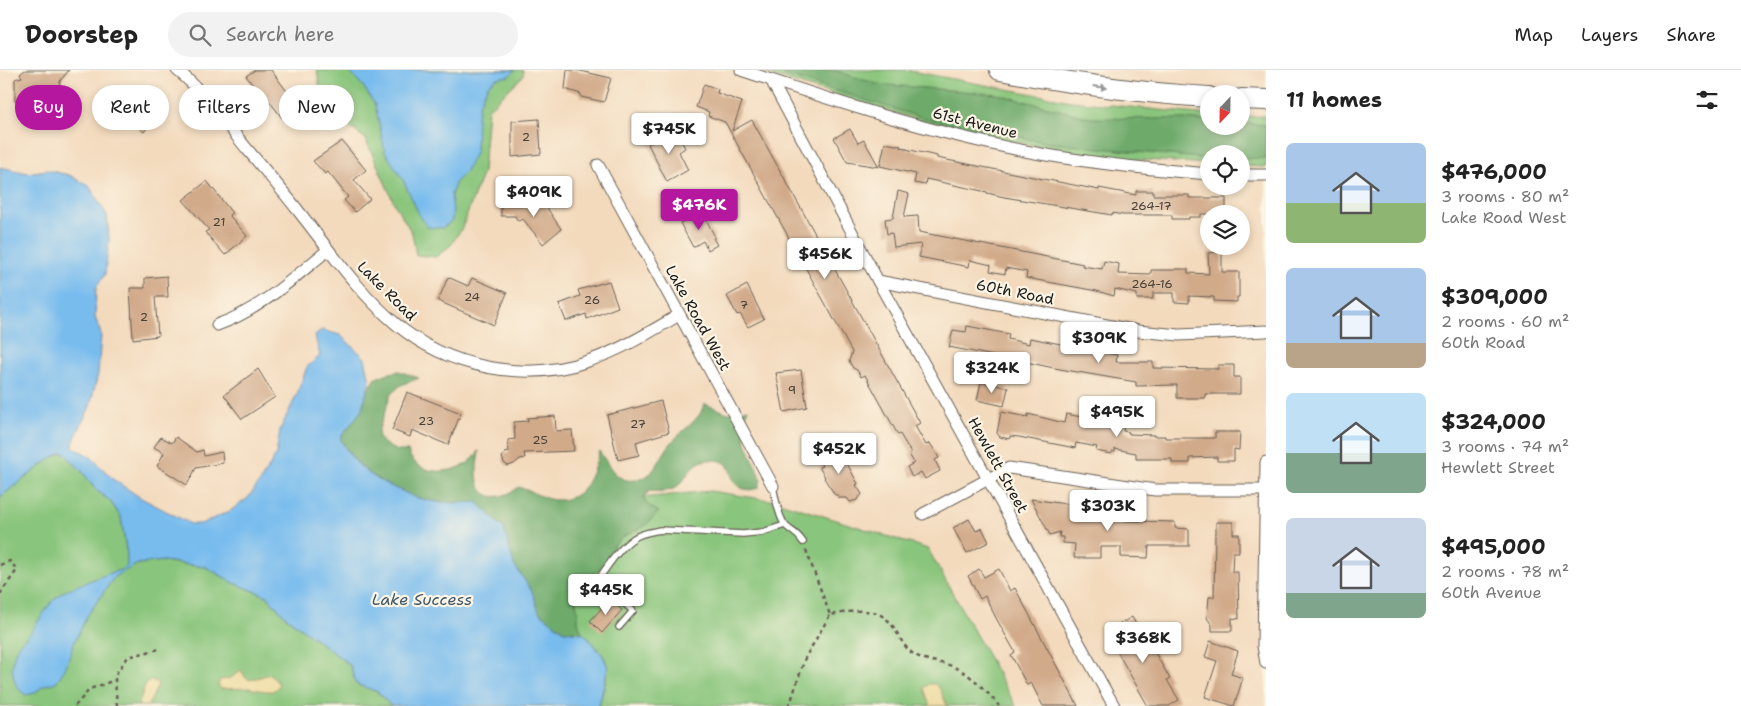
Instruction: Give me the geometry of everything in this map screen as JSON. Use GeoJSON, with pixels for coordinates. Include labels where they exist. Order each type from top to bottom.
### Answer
{"type":"FeatureCollection","features":[{"type":"Feature","properties":{"kind":"highway"},"geometry":{"type":"LineString","coordinates":[[1000,70],[1068,83],[1200,96]]}},
{"type":"Feature","properties":{"kind":"highway"},"geometry":{"type":"LineString","coordinates":[[1250,99],[1266,100]]}},
{"type":"Feature","properties":{"kind":"street","name":"Lake Road"},"geometry":{"type":"LineString","coordinates":[[176,70],[213,108],[300,212],[328,250],[373,302],[414,338],[442,353],[458,360],[487,367],[519,371],[563,368],[582,363],[636,340],[679,315]]}},
{"type":"Feature","properties":{"kind":"street","name":"61st Avenue"},"geometry":{"type":"LineString","coordinates":[[741,70],[927,127],[1024,150],[1094,162],[1200,173]]}},
{"type":"Feature","properties":{"kind":"street","name":"Hewlett Street"},"geometry":{"type":"LineString","coordinates":[[771,80],[878,281],[1114,706]]}},
{"type":"Feature","properties":{"kind":"street","name":"Lake Road West"},"geometry":{"type":"LineString","coordinates":[[598,165],[773,486]]}},
{"type":"Feature","properties":{"kind":"street"},"geometry":{"type":"LineString","coordinates":[[1250,175],[1266,175]]}},
{"type":"Feature","properties":{"kind":"street"},"geometry":{"type":"LineString","coordinates":[[217,326],[234,320],[262,303],[328,250]]}},
{"type":"Feature","properties":{"kind":"street","name":"60th Road"},"geometry":{"type":"LineString","coordinates":[[878,281],[1138,331],[1179,335],[1266,331]]}},
{"type":"Feature","properties":{"kind":"street"},"geometry":{"type":"LineString","coordinates":[[1266,462],[1263,646],[1266,663]]}},
{"type":"Feature","properties":{"kind":"street"},"geometry":{"type":"LineString","coordinates":[[923,514],[1009,468],[1155,490],[1266,490]]}},
{"type":"Feature","properties":{"kind":"lane"},"geometry":{"type":"LineString","coordinates":[[773,486],[776,501],[785,525],[795,532],[803,542]]}},
{"type":"Feature","properties":{"kind":"lane"},"geometry":{"type":"LineString","coordinates":[[589,593],[625,546],[635,537],[660,530],[743,534],[763,532],[785,525]]}},
{"type":"Feature","properties":{"kind":"lane"},"geometry":{"type":"LineString","coordinates":[[599,580],[633,610],[619,627]]}},
{"type":"Feature","properties":{"kind":"path"},"geometry":{"type":"LineString","coordinates":[[803,542],[830,615]]}},
{"type":"Feature","properties":{"kind":"path"},"geometry":{"type":"LineString","coordinates":[[0,565],[10,561],[17,570],[0,594]]}},
{"type":"Feature","properties":{"kind":"path"},"geometry":{"type":"LineString","coordinates":[[830,615],[855,611],[877,613],[893,625],[904,645],[916,655],[952,666],[989,694],[999,706]]}},
{"type":"Feature","properties":{"kind":"path"},"geometry":{"type":"LineString","coordinates":[[788,706],[805,658],[830,615]]}},
{"type":"Feature","properties":{"kind":"path"},"geometry":{"type":"LineString","coordinates":[[118,706],[116,672],[128,657],[160,649]]}},
{"type":"Feature","properties":{"kind":"path"},"geometry":{"type":"LineString","coordinates":[[74,706],[90,689],[115,680]]}},
{"type":"Feature","properties":{"kind":"green space"},"geometry":{"type":"Polygon","coordinates":[[[317,70],[523,70],[523,76],[488,109],[483,172],[462,228],[451,245],[436,257],[416,255],[412,233],[395,205],[365,138],[353,130],[354,85],[319,85],[317,70]]]}},
{"type":"Feature","properties":{"kind":"green space"},"geometry":{"type":"Polygon","coordinates":[[[753,70],[905,70],[1071,101],[1200,114],[1200,135],[1250,135],[1250,117],[1266,116],[1266,167],[1250,166],[1250,145],[1200,145],[1200,163],[1110,158],[1010,141],[915,119],[753,70]]]}},
{"type":"Feature","properties":{"kind":"green space"},"geometry":{"type":"Polygon","coordinates":[[[768,70],[833,70],[877,84],[997,94],[1091,118],[1200,120],[1200,135],[1250,135],[1250,124],[1266,125],[1266,158],[1250,159],[1250,145],[1200,145],[1200,158],[1049,143],[930,120],[768,70]]]}},
{"type":"Feature","properties":{"kind":"green space"},"geometry":{"type":"Polygon","coordinates":[[[399,371],[419,378],[401,385],[391,394],[378,432],[380,440],[398,451],[408,451],[418,465],[434,471],[452,470],[460,467],[469,462],[479,451],[478,481],[485,493],[490,496],[504,495],[519,487],[549,499],[560,500],[570,498],[584,487],[589,479],[599,451],[615,473],[625,480],[646,477],[654,469],[672,442],[699,415],[705,404],[728,413],[748,409],[743,423],[746,443],[761,479],[759,487],[750,490],[743,489],[735,483],[729,467],[724,462],[706,460],[695,466],[675,488],[649,491],[643,498],[648,505],[659,512],[645,526],[623,537],[613,546],[607,560],[598,570],[581,582],[571,585],[582,633],[564,631],[539,612],[532,591],[514,565],[504,529],[477,502],[456,503],[420,499],[394,488],[375,477],[352,457],[346,448],[340,438],[361,411],[368,390],[376,378],[399,371]]]}},
{"type":"Feature","properties":{"kind":"green space"},"geometry":{"type":"Polygon","coordinates":[[[63,452],[81,470],[95,489],[110,501],[121,517],[127,555],[138,564],[163,561],[206,567],[234,583],[267,596],[285,616],[350,665],[356,684],[378,692],[391,706],[0,706],[0,497],[51,458],[63,452]]]}},
{"type":"Feature","properties":{"kind":"green space"},"geometry":{"type":"Polygon","coordinates":[[[710,491],[776,501],[928,549],[1016,706],[599,706],[606,676],[607,667],[605,660],[602,654],[590,644],[564,631],[572,505],[710,491]]]}},
{"type":"Feature","properties":{"kind":"sand"},"geometry":{"type":"Polygon","coordinates":[[[241,670],[245,677],[250,680],[270,674],[279,684],[273,691],[249,688],[221,689],[218,685],[220,680],[231,678],[241,670]]]}},
{"type":"Feature","properties":{"kind":"sand"},"geometry":{"type":"Polygon","coordinates":[[[155,681],[158,685],[148,706],[138,706],[146,683],[155,681]]]}},
{"type":"Feature","properties":{"kind":"sand"},"geometry":{"type":"Polygon","coordinates":[[[929,684],[935,684],[940,689],[947,706],[930,706],[924,688],[929,684]]]}},
{"type":"Feature","properties":{"kind":"water"},"geometry":{"type":"Polygon","coordinates":[[[348,70],[515,70],[509,76],[497,78],[488,85],[479,105],[476,151],[466,171],[456,181],[451,195],[452,221],[442,228],[427,227],[419,214],[403,180],[385,152],[375,105],[363,86],[348,70]]]}},
{"type":"Feature","properties":{"kind":"water","name":"Lake Success"},"geometry":{"type":"Polygon","coordinates":[[[0,167],[27,173],[47,170],[69,175],[89,186],[107,215],[109,239],[105,274],[96,288],[95,317],[101,334],[98,374],[90,406],[74,440],[73,447],[91,457],[114,480],[141,498],[191,524],[201,524],[230,511],[248,498],[260,482],[276,455],[280,430],[307,367],[320,356],[315,336],[322,330],[340,335],[365,358],[370,381],[361,411],[340,438],[345,448],[366,471],[384,483],[429,501],[449,503],[477,502],[504,529],[514,565],[532,591],[539,612],[564,631],[582,633],[588,637],[603,656],[608,667],[599,706],[391,706],[378,692],[356,684],[350,665],[285,616],[267,596],[234,583],[206,567],[163,561],[138,564],[115,576],[87,616],[74,643],[65,669],[56,682],[43,686],[35,693],[26,695],[20,691],[12,671],[16,649],[32,631],[48,607],[59,595],[69,589],[121,570],[127,566],[127,555],[121,517],[110,501],[95,489],[81,470],[63,452],[51,458],[0,497],[0,167]]]}},
{"type":"Feature","properties":{"kind":"building"},"geometry":{"type":"Polygon","coordinates":[[[25,70],[69,70],[60,81],[60,85],[15,85],[15,79],[22,77],[20,74],[25,70]]]}},
{"type":"Feature","properties":{"kind":"building"},"geometry":{"type":"Polygon","coordinates":[[[255,70],[271,70],[282,85],[279,85],[279,114],[269,101],[269,85],[253,85],[246,76],[255,70]]]}},
{"type":"Feature","properties":{"kind":"building"},"geometry":{"type":"Polygon","coordinates":[[[567,70],[576,70],[611,78],[604,102],[581,97],[581,94],[565,89],[567,70]]]}},
{"type":"Feature","properties":{"kind":"building"},"geometry":{"type":"Polygon","coordinates":[[[704,84],[718,89],[717,93],[742,102],[732,131],[752,120],[920,423],[915,426],[926,445],[930,443],[939,458],[935,460],[940,471],[925,479],[921,472],[912,477],[907,467],[914,463],[909,454],[911,453],[900,434],[898,435],[865,375],[861,377],[849,361],[852,352],[725,122],[708,116],[709,112],[696,107],[704,84]]]}},
{"type":"Feature","properties":{"kind":"building"},"geometry":{"type":"Polygon","coordinates":[[[539,119],[541,154],[512,157],[512,121],[539,119]]]}},
{"type":"Feature","properties":{"kind":"building"},"geometry":{"type":"Polygon","coordinates":[[[675,129],[685,148],[679,152],[688,170],[667,182],[648,144],[675,129]]]}},
{"type":"Feature","properties":{"kind":"building"},"geometry":{"type":"Polygon","coordinates":[[[850,129],[858,143],[864,140],[879,167],[847,162],[834,138],[850,129]]]}},
{"type":"Feature","properties":{"kind":"building"},"geometry":{"type":"Polygon","coordinates":[[[342,141],[366,170],[354,180],[370,199],[355,212],[344,200],[348,197],[328,172],[325,174],[313,161],[342,141]]]}},
{"type":"Feature","properties":{"kind":"building"},"geometry":{"type":"Polygon","coordinates":[[[885,143],[937,156],[937,158],[1099,190],[1099,188],[1136,195],[1136,191],[1153,191],[1153,195],[1189,195],[1189,198],[1226,198],[1226,205],[1200,205],[1200,217],[1189,217],[1189,219],[1172,219],[1172,215],[1123,215],[1112,213],[1112,215],[1004,197],[926,179],[925,185],[914,183],[916,174],[880,166],[885,143]]]}},
{"type":"Feature","properties":{"kind":"building"},"geometry":{"type":"Polygon","coordinates":[[[207,181],[232,213],[229,215],[247,236],[225,255],[205,232],[209,230],[183,200],[207,181]]]}},
{"type":"Feature","properties":{"kind":"building"},"geometry":{"type":"Polygon","coordinates":[[[898,191],[909,194],[904,217],[918,216],[919,232],[1083,264],[1082,266],[1102,269],[1104,261],[1119,264],[1118,274],[1151,275],[1151,270],[1188,269],[1188,273],[1209,274],[1208,255],[1222,255],[1222,272],[1239,272],[1239,297],[1237,297],[1237,302],[1214,301],[1214,297],[1189,296],[1189,303],[1174,302],[1174,293],[1153,293],[1153,299],[1137,299],[1137,294],[1115,289],[1114,296],[1026,278],[1027,272],[1006,268],[1005,274],[990,271],[991,265],[970,260],[969,267],[919,257],[921,244],[894,247],[892,233],[887,234],[885,219],[893,218],[898,191]]]}},
{"type":"Feature","properties":{"kind":"building"},"geometry":{"type":"Polygon","coordinates":[[[539,196],[561,229],[543,244],[523,219],[518,221],[515,216],[501,216],[501,205],[527,205],[539,196]]]}},
{"type":"Feature","properties":{"kind":"building"},"geometry":{"type":"Polygon","coordinates":[[[702,211],[717,245],[708,250],[703,241],[693,247],[680,223],[702,211]]]}},
{"type":"Feature","properties":{"kind":"building"},"geometry":{"type":"Polygon","coordinates":[[[167,276],[168,297],[155,297],[158,336],[133,339],[130,288],[145,288],[145,278],[167,276]]]}},
{"type":"Feature","properties":{"kind":"building"},"geometry":{"type":"Polygon","coordinates":[[[448,277],[468,286],[472,278],[507,293],[494,325],[438,301],[448,277]]]}},
{"type":"Feature","properties":{"kind":"building"},"geometry":{"type":"Polygon","coordinates":[[[609,281],[618,307],[587,319],[586,314],[566,321],[559,304],[580,296],[578,290],[609,281]]]}},
{"type":"Feature","properties":{"kind":"building"},"geometry":{"type":"Polygon","coordinates":[[[747,285],[764,319],[748,327],[740,314],[737,315],[727,296],[747,285]]]}},
{"type":"Feature","properties":{"kind":"building"},"geometry":{"type":"Polygon","coordinates":[[[967,326],[1009,334],[1008,339],[1029,344],[1030,338],[1117,355],[1116,362],[1153,362],[1153,368],[1218,369],[1218,365],[1234,365],[1234,377],[1240,377],[1240,394],[1205,394],[1205,398],[1177,398],[1177,385],[1136,386],[1136,382],[949,347],[953,330],[966,332],[967,326]]]}},
{"type":"Feature","properties":{"kind":"building"},"geometry":{"type":"Polygon","coordinates":[[[258,369],[275,397],[242,419],[224,395],[258,369]]]}},
{"type":"Feature","properties":{"kind":"building"},"geometry":{"type":"Polygon","coordinates":[[[801,370],[807,407],[784,412],[776,373],[801,370]]]}},
{"type":"Feature","properties":{"kind":"building"},"geometry":{"type":"Polygon","coordinates":[[[981,382],[1008,388],[1004,406],[977,400],[981,382]]]}},
{"type":"Feature","properties":{"kind":"building"},"geometry":{"type":"Polygon","coordinates":[[[407,392],[461,413],[448,445],[412,430],[410,437],[392,430],[407,392]]]}},
{"type":"Feature","properties":{"kind":"building"},"geometry":{"type":"Polygon","coordinates":[[[661,401],[669,432],[636,442],[639,455],[618,460],[607,415],[661,401]]]}},
{"type":"Feature","properties":{"kind":"building"},"geometry":{"type":"Polygon","coordinates":[[[1001,412],[1028,417],[1028,414],[1064,423],[1066,414],[1124,425],[1123,431],[1129,432],[1129,434],[1165,436],[1165,438],[1215,438],[1215,432],[1240,432],[1239,450],[1234,449],[1234,461],[1217,461],[1217,457],[1190,458],[1190,463],[1172,463],[1172,459],[1136,459],[1136,453],[1115,449],[1115,452],[1111,454],[1096,451],[1097,447],[1076,443],[1075,448],[1019,437],[1010,436],[1010,439],[1000,437],[997,433],[1001,412]]]}},
{"type":"Feature","properties":{"kind":"building"},"geometry":{"type":"Polygon","coordinates":[[[555,416],[556,431],[572,430],[574,451],[524,453],[525,458],[520,459],[514,464],[508,466],[504,463],[502,457],[505,453],[509,452],[508,440],[515,439],[514,422],[528,421],[527,418],[555,416]]]}},
{"type":"Feature","properties":{"kind":"building"},"geometry":{"type":"Polygon","coordinates":[[[161,437],[172,443],[176,437],[197,452],[203,450],[204,456],[222,452],[223,463],[196,468],[187,485],[157,466],[164,453],[154,447],[161,437]]]}},
{"type":"Feature","properties":{"kind":"building"},"geometry":{"type":"Polygon","coordinates":[[[834,447],[839,456],[842,454],[858,484],[856,485],[862,494],[857,500],[850,502],[847,498],[839,498],[838,495],[835,495],[819,467],[822,466],[817,456],[834,447]]]}},
{"type":"Feature","properties":{"kind":"building"},"geometry":{"type":"Polygon","coordinates":[[[1031,499],[1073,505],[1073,508],[1079,508],[1078,516],[1102,516],[1102,520],[1175,522],[1175,528],[1189,529],[1189,546],[1149,546],[1148,558],[1121,557],[1121,547],[1100,547],[1100,558],[1074,558],[1075,544],[1063,543],[1063,537],[1059,537],[1060,532],[1050,535],[1031,499]]]}},
{"type":"Feature","properties":{"kind":"building"},"geometry":{"type":"Polygon","coordinates":[[[969,519],[976,531],[982,528],[989,542],[967,553],[953,528],[969,519]]]}},
{"type":"Feature","properties":{"kind":"building"},"geometry":{"type":"Polygon","coordinates":[[[1216,522],[1233,522],[1233,534],[1239,534],[1239,552],[1233,552],[1232,572],[1238,572],[1239,619],[1232,618],[1232,631],[1212,631],[1212,625],[1207,618],[1209,597],[1214,597],[1216,522]]]}},
{"type":"Feature","properties":{"kind":"building"},"geometry":{"type":"Polygon","coordinates":[[[979,569],[984,577],[999,569],[1010,591],[1015,588],[1078,706],[1043,706],[1031,683],[1027,685],[1011,655],[1015,652],[985,596],[980,599],[968,576],[979,569]]]}},
{"type":"Feature","properties":{"kind":"building"},"geometry":{"type":"Polygon","coordinates":[[[610,599],[622,610],[602,633],[590,621],[610,599]]]}},
{"type":"Feature","properties":{"kind":"building"},"geometry":{"type":"Polygon","coordinates":[[[1132,617],[1148,646],[1150,644],[1170,679],[1167,680],[1179,700],[1169,706],[1148,706],[1106,632],[1132,617]]]}},
{"type":"Feature","properties":{"kind":"building"},"geometry":{"type":"Polygon","coordinates":[[[1210,641],[1238,651],[1231,674],[1243,678],[1234,706],[1205,697],[1217,661],[1205,657],[1210,641]]]}}]}
